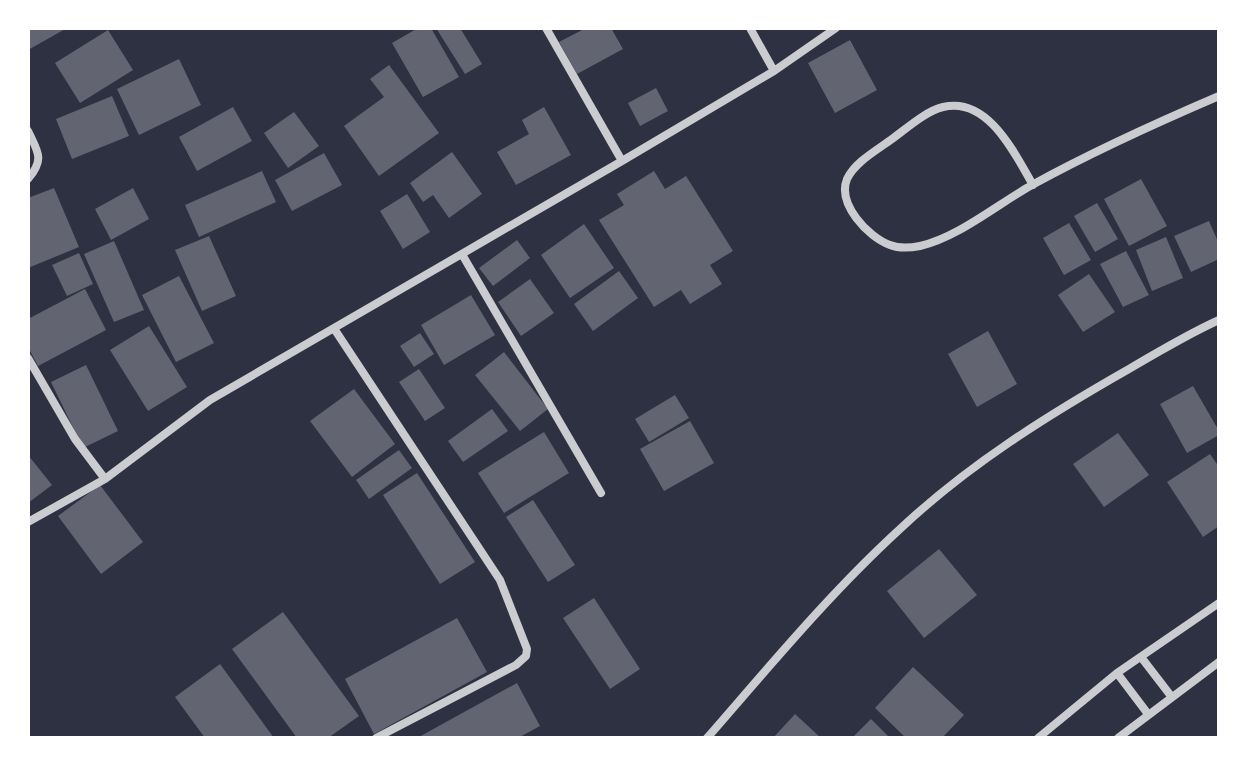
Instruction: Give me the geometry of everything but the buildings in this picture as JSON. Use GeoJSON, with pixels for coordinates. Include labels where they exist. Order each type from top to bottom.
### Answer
{"type":"FeatureCollection","features":[{"type":"Feature","properties":{"kind":"street"},"geometry":{"type":"LineString","coordinates":[[546,28],[622,161]]}},
{"type":"Feature","properties":{"kind":"street"},"geometry":{"type":"LineString","coordinates":[[750,28],[774,71]]}},
{"type":"Feature","properties":{"kind":"street"},"geometry":{"type":"LineString","coordinates":[[28,522],[105,479],[210,400],[463,256],[774,71],[836,28]]}},
{"type":"Feature","properties":{"kind":"street"},"geometry":{"type":"LineString","coordinates":[[1033,185],[1010,145],[996,129],[972,109],[958,105],[941,107],[867,158],[853,169],[845,193],[865,228],[875,237],[903,248],[922,246],[1033,185],[1219,96]]}},
{"type":"Feature","properties":{"kind":"street"},"geometry":{"type":"LineString","coordinates":[[28,131],[39,154],[38,167],[28,179]]}},
{"type":"Feature","properties":{"kind":"street"},"geometry":{"type":"LineString","coordinates":[[463,256],[601,493]]}},
{"type":"Feature","properties":{"kind":"street"},"geometry":{"type":"LineString","coordinates":[[707,738],[780,653],[867,560],[938,495],[1065,405],[1219,320]]}},
{"type":"Feature","properties":{"kind":"street"},"geometry":{"type":"LineString","coordinates":[[335,330],[500,580],[527,649],[526,656],[516,665],[376,738]]}},
{"type":"Feature","properties":{"kind":"street"},"geometry":{"type":"LineString","coordinates":[[28,358],[75,439],[105,479]]}},
{"type":"Feature","properties":{"kind":"street"},"geometry":{"type":"LineString","coordinates":[[1038,738],[1117,673],[1219,603]]}},
{"type":"Feature","properties":{"kind":"street"},"geometry":{"type":"LineString","coordinates":[[1141,657],[1171,696]]}},
{"type":"Feature","properties":{"kind":"street"},"geometry":{"type":"LineString","coordinates":[[1118,738],[1219,662]]}},
{"type":"Feature","properties":{"kind":"street"},"geometry":{"type":"LineString","coordinates":[[1117,673],[1148,714]]}}]}
